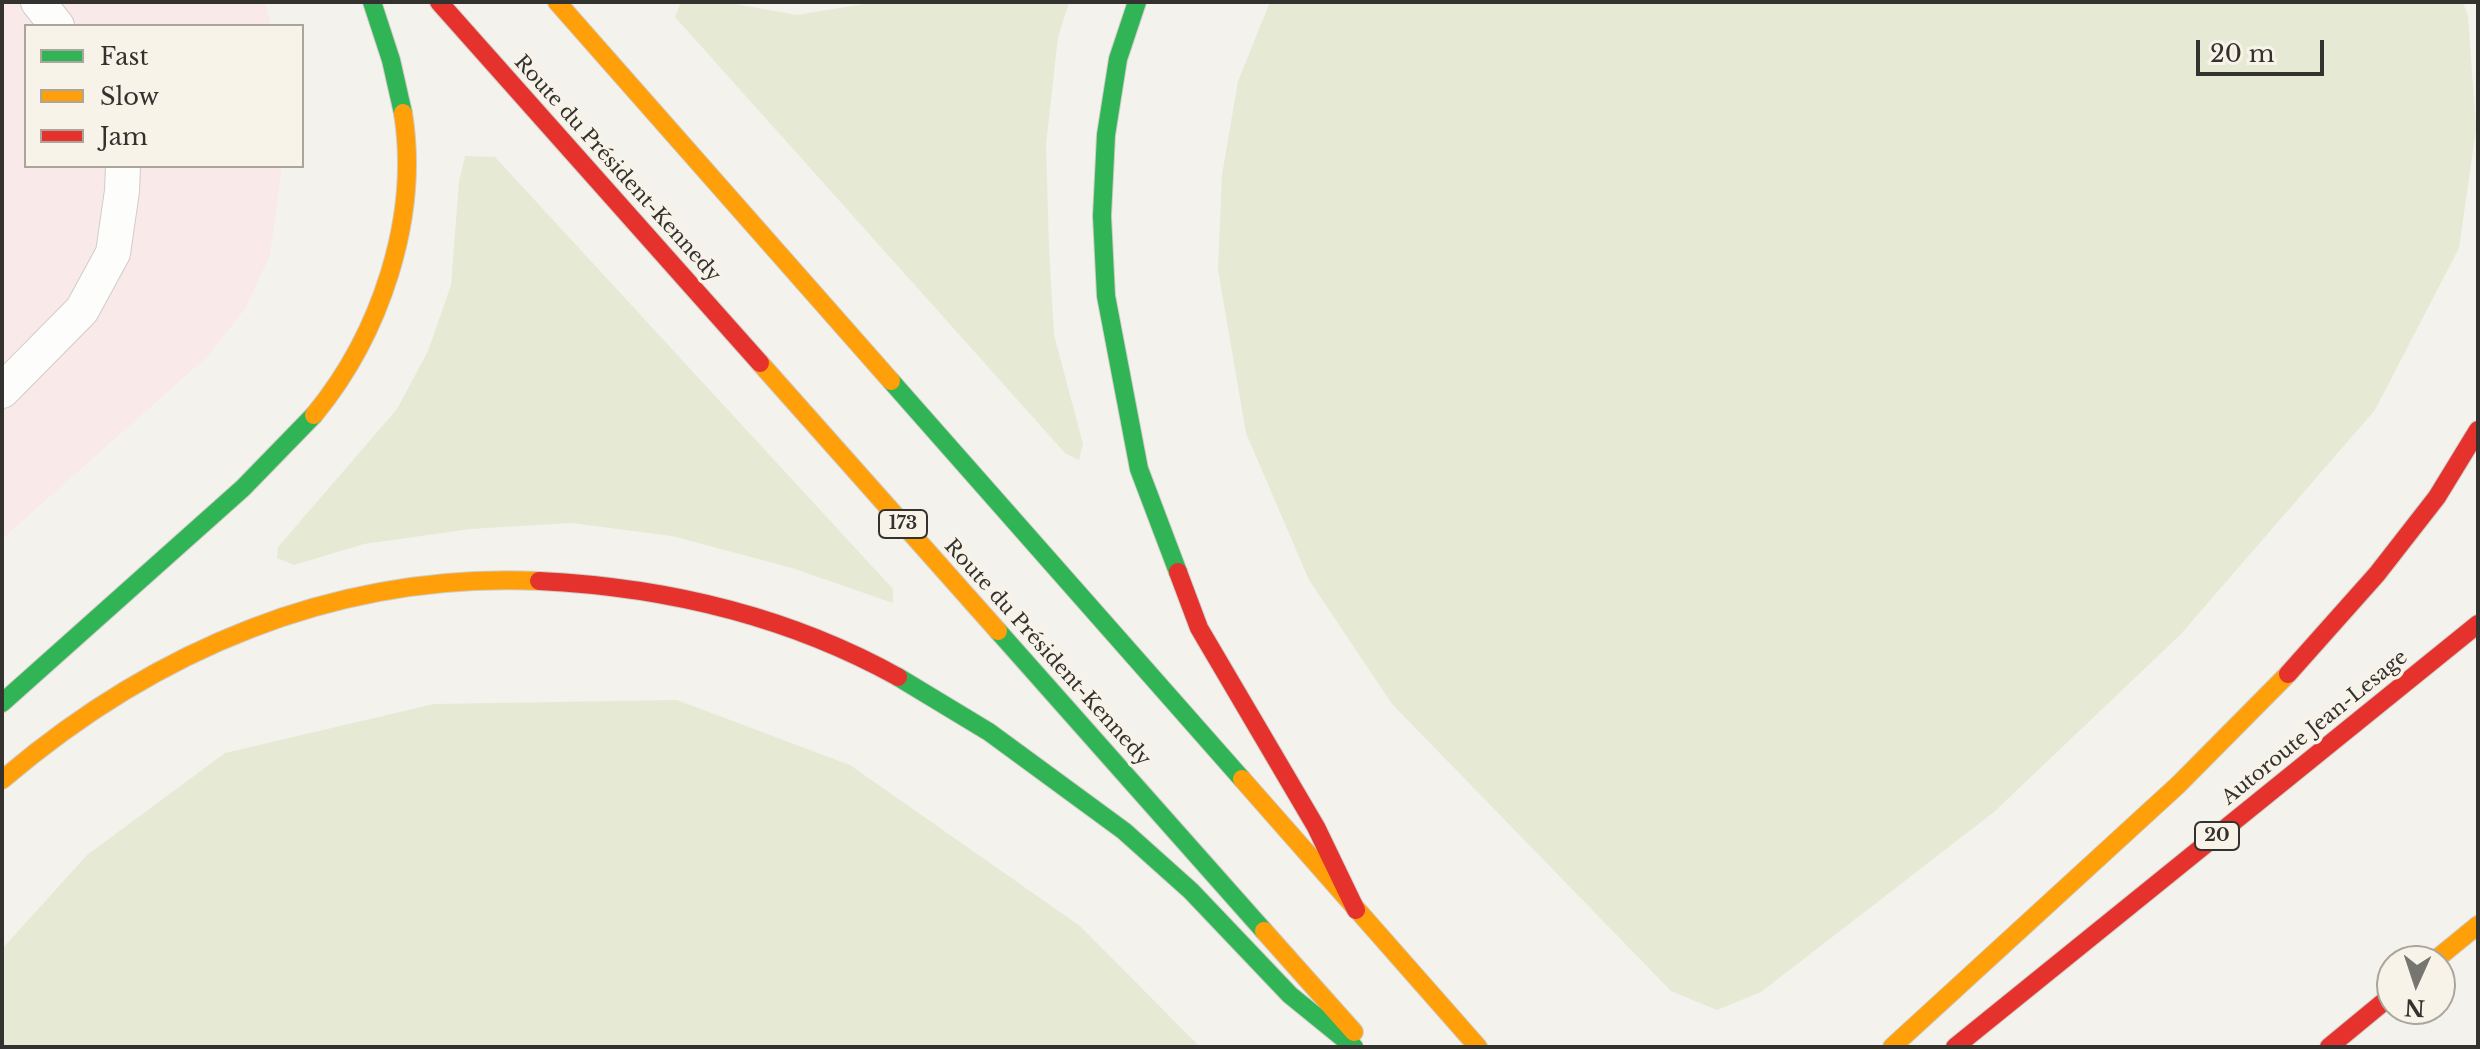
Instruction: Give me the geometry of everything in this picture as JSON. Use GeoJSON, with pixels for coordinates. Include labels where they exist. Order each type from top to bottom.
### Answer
{"type":"FeatureCollection","features":[{"type":"Feature","properties":{"kind":"main road"},"geometry":{"type":"LineString","coordinates":[[2,703],[230,500],[286,446],[332,391],[360,344],[380,300],[396,250],[406,180],[404,121],[391,57],[372,2]]}},
{"type":"Feature","properties":{"kind":"main road","name":"Route du Président-Kennedy"},"geometry":{"type":"LineString","coordinates":[[439,2],[1367,1047]]}},
{"type":"Feature","properties":{"kind":"main road"},"geometry":{"type":"LineString","coordinates":[[557,2],[1478,1047]]}},
{"type":"Feature","properties":{"kind":"main road"},"geometry":{"type":"LineString","coordinates":[[1137,2],[1118,59],[1106,135],[1102,216],[1106,296],[1139,469],[1199,628],[1316,827],[1356,910]]}},
{"type":"Feature","properties":{"kind":"main road"},"geometry":{"type":"LineString","coordinates":[[1892,1047],[2171,791],[2305,656],[2367,588],[2412,530],[2478,430]]}},
{"type":"Feature","properties":{"kind":"main road"},"geometry":{"type":"LineString","coordinates":[[2,780],[34,750],[152,673],[217,642],[293,614],[366,594],[471,581],[565,582],[666,595],[782,625],[841,649],[907,682],[975,723],[1053,776],[1128,834],[1188,888],[1305,1010],[1354,1047]]}},
{"type":"Feature","properties":{"kind":"main road","name":"Autoroute Jean-Lesage"},"geometry":{"type":"LineString","coordinates":[[1955,1047],[2478,624]]}},
{"type":"Feature","properties":{"kind":"main road"},"geometry":{"type":"LineString","coordinates":[[2454,945],[2478,925]]}},
{"type":"Feature","properties":{"kind":"main road"},"geometry":{"type":"LineString","coordinates":[[2329,1047],[2376,1008]]}},
{"type":"Feature","properties":{"kind":"street"},"geometry":{"type":"LineString","coordinates":[[38,2],[55,24]]}},
{"type":"Feature","properties":{"kind":"street"},"geometry":{"type":"LineString","coordinates":[[2,391],[82,310],[113,253],[123,168]]}},
{"type":"Feature","properties":{"kind":"shaded area"},"geometry":{"type":"Polygon","coordinates":[[[2,2],[265,2],[270,24],[24,24],[24,168],[282,168],[270,255],[246,307],[209,355],[2,539],[2,2]]]}},
{"type":"Feature","properties":{"kind":"green space"},"geometry":{"type":"Polygon","coordinates":[[[681,2],[724,2],[797,15],[876,2],[1069,2],[1058,37],[1046,145],[1054,335],[1083,444],[1079,460],[1065,453],[675,17],[681,2]]]}},
{"type":"Feature","properties":{"kind":"green space"},"geometry":{"type":"Polygon","coordinates":[[[1270,2],[2463,2],[2468,16],[2476,129],[2459,248],[2375,410],[2180,635],[1994,812],[1761,992],[1717,1010],[1671,991],[1392,704],[1309,580],[1246,433],[1218,270],[1222,175],[1238,81],[1270,2]]]}},
{"type":"Feature","properties":{"kind":"green space"},"geometry":{"type":"Polygon","coordinates":[[[465,156],[495,157],[893,589],[893,603],[792,568],[672,536],[571,523],[470,529],[364,544],[294,565],[277,558],[278,547],[397,409],[428,351],[451,285],[459,182],[465,156]]]}},
{"type":"Feature","properties":{"kind":"green space"},"geometry":{"type":"Polygon","coordinates":[[[677,700],[850,765],[1080,926],[1200,1047],[2,1047],[2,949],[87,855],[225,753],[434,704],[677,700]]]}},
{"type":"Feature","properties":{"kind":"traffic: fast"},"geometry":{"type":"LineString","coordinates":[[372,2],[391,60],[403,113]]}},
{"type":"Feature","properties":{"kind":"traffic: fast"},"geometry":{"type":"LineString","coordinates":[[1137,2],[1118,59],[1106,135],[1102,216],[1106,296],[1139,469],[1178,572]]}},
{"type":"Feature","properties":{"kind":"traffic: fast"},"geometry":{"type":"LineString","coordinates":[[891,381],[1242,779]]}},
{"type":"Feature","properties":{"kind":"traffic: fast"},"geometry":{"type":"LineString","coordinates":[[2,703],[243,488],[314,415]]}},
{"type":"Feature","properties":{"kind":"traffic: fast"},"geometry":{"type":"LineString","coordinates":[[998,631],[1264,931]]}},
{"type":"Feature","properties":{"kind":"traffic: fast"},"geometry":{"type":"LineString","coordinates":[[898,677],[989,732],[1124,831],[1191,891],[1290,995],[1354,1047]]}},
{"type":"Feature","properties":{"kind":"traffic: slow"},"geometry":{"type":"LineString","coordinates":[[557,2],[891,381]]}},
{"type":"Feature","properties":{"kind":"traffic: slow"},"geometry":{"type":"LineString","coordinates":[[314,415],[358,349],[390,273],[406,193],[407,153],[403,113]]}},
{"type":"Feature","properties":{"kind":"traffic: slow"},"geometry":{"type":"LineString","coordinates":[[760,363],[998,631]]}},
{"type":"Feature","properties":{"kind":"traffic: slow"},"geometry":{"type":"LineString","coordinates":[[2,780],[60,734],[121,693],[185,658],[251,628],[320,606],[391,590],[464,582],[539,581]]}},
{"type":"Feature","properties":{"kind":"traffic: slow"},"geometry":{"type":"LineString","coordinates":[[1892,1047],[2178,785],[2288,674]]}},
{"type":"Feature","properties":{"kind":"traffic: slow"},"geometry":{"type":"LineString","coordinates":[[1242,779],[1478,1047]]}},
{"type":"Feature","properties":{"kind":"traffic: slow"},"geometry":{"type":"LineString","coordinates":[[2454,945],[2478,925]]}},
{"type":"Feature","properties":{"kind":"traffic: slow"},"geometry":{"type":"LineString","coordinates":[[1264,931],[1354,1032]]}},
{"type":"Feature","properties":{"kind":"traffic: jam"},"geometry":{"type":"LineString","coordinates":[[439,2],[760,363]]}},
{"type":"Feature","properties":{"kind":"traffic: jam"},"geometry":{"type":"LineString","coordinates":[[2288,674],[2377,574],[2437,497],[2478,430]]}},
{"type":"Feature","properties":{"kind":"traffic: jam"},"geometry":{"type":"LineString","coordinates":[[1178,572],[1199,628],[1316,827],[1356,910]]}},
{"type":"Feature","properties":{"kind":"traffic: jam"},"geometry":{"type":"LineString","coordinates":[[539,581],[632,590],[724,608],[813,637],[898,677]]}},
{"type":"Feature","properties":{"kind":"traffic: jam"},"geometry":{"type":"LineString","coordinates":[[1955,1047],[2478,624]]}},
{"type":"Feature","properties":{"kind":"traffic: jam"},"geometry":{"type":"LineString","coordinates":[[2329,1047],[2376,1008]]}}]}
